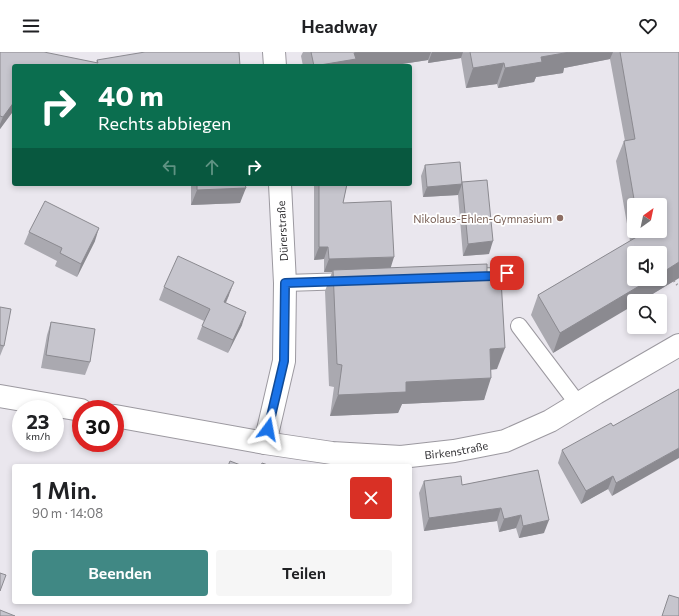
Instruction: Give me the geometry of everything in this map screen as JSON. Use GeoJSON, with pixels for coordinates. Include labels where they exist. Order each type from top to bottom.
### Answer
{"type":"FeatureCollection","features":[{"type":"Feature","properties":{"kind":"street"},"geometry":{"type":"LineString","coordinates":[[274,52],[275,64]]}},
{"type":"Feature","properties":{"kind":"street","name":"Dürerstraße"},"geometry":{"type":"LineString","coordinates":[[265,443],[284,361],[285,283],[280,186]]}},
{"type":"Feature","properties":{"kind":"street","name":"Birkenstraße"},"geometry":{"type":"LineString","coordinates":[[124,418],[332,454],[401,457],[454,451],[504,441],[550,421],[679,345]]}},
{"type":"Feature","properties":{"kind":"street"},"geometry":{"type":"LineString","coordinates":[[0,396],[72,408]]}},
{"type":"Feature","properties":{"kind":"lane"},"geometry":{"type":"LineString","coordinates":[[453,277],[493,276],[507,273],[508,277]]}},
{"type":"Feature","properties":{"kind":"lane"},"geometry":{"type":"LineString","coordinates":[[285,283],[367,281]]}},
{"type":"Feature","properties":{"kind":"lane"},"geometry":{"type":"LineString","coordinates":[[519,326],[578,404]]}},
{"type":"Feature","properties":{"kind":"path"},"geometry":{"type":"LineString","coordinates":[[674,281],[679,288]]}},
{"type":"Feature","properties":{"kind":"building"},"geometry":{"type":"Polygon","coordinates":[[[0,52],[44,52],[98,63],[97,60],[145,52],[239,52],[240,64],[12,64],[12,105],[3,117],[0,116],[0,52]]]}},
{"type":"Feature","properties":{"kind":"building"},"geometry":{"type":"Polygon","coordinates":[[[311,52],[358,52],[354,53],[356,59],[326,64],[314,64],[311,52]]]}},
{"type":"Feature","properties":{"kind":"building"},"geometry":{"type":"Polygon","coordinates":[[[470,52],[570,52],[541,57],[542,62],[505,68],[504,63],[473,68],[470,52]]]}},
{"type":"Feature","properties":{"kind":"building"},"geometry":{"type":"Polygon","coordinates":[[[620,52],[679,52],[679,262],[667,270],[667,246],[627,246],[627,286],[639,286],[560,333],[538,295],[635,238],[667,238],[667,198],[634,198],[624,141],[635,139],[620,52]]]}},
{"type":"Feature","properties":{"kind":"building"},"geometry":{"type":"Polygon","coordinates":[[[460,162],[462,184],[427,187],[425,165],[460,162]]]}},
{"type":"Feature","properties":{"kind":"building"},"geometry":{"type":"Polygon","coordinates":[[[487,180],[493,241],[468,244],[462,182],[487,180]]]}},
{"type":"Feature","properties":{"kind":"building"},"geometry":{"type":"Polygon","coordinates":[[[197,186],[246,186],[246,188],[197,190],[197,186]]]}},
{"type":"Feature","properties":{"kind":"building"},"geometry":{"type":"Polygon","coordinates":[[[319,186],[347,186],[343,203],[391,201],[394,257],[329,259],[328,247],[319,247],[319,186]]]}},
{"type":"Feature","properties":{"kind":"building"},"geometry":{"type":"Polygon","coordinates":[[[45,201],[99,228],[81,264],[60,253],[62,248],[29,232],[45,201]]]}},
{"type":"Feature","properties":{"kind":"building"},"geometry":{"type":"Polygon","coordinates":[[[178,256],[234,282],[224,302],[246,312],[233,340],[202,326],[210,309],[164,287],[178,256]]]}},
{"type":"Feature","properties":{"kind":"building"},"geometry":{"type":"Polygon","coordinates":[[[487,264],[487,280],[501,279],[505,348],[490,349],[491,378],[406,382],[406,392],[338,395],[342,365],[337,364],[333,270],[487,264]]]}},
{"type":"Feature","properties":{"kind":"building"},"geometry":{"type":"Polygon","coordinates":[[[0,307],[11,309],[4,346],[0,345],[0,307]]]}},
{"type":"Feature","properties":{"kind":"building"},"geometry":{"type":"Polygon","coordinates":[[[51,322],[95,329],[90,362],[46,355],[51,322]]]}},
{"type":"Feature","properties":{"kind":"building"},"geometry":{"type":"Polygon","coordinates":[[[679,389],[679,448],[616,483],[613,476],[586,491],[562,450],[611,423],[613,426],[679,389]]]}},
{"type":"Feature","properties":{"kind":"building"},"geometry":{"type":"Polygon","coordinates":[[[230,461],[238,464],[229,464],[230,461]]]}},
{"type":"Feature","properties":{"kind":"building"},"geometry":{"type":"Polygon","coordinates":[[[538,470],[549,520],[523,526],[521,515],[504,519],[501,508],[429,518],[424,481],[461,476],[462,485],[538,470]]]}},
{"type":"Feature","properties":{"kind":"building"},"geometry":{"type":"Polygon","coordinates":[[[0,573],[6,575],[0,591],[0,573]]]}},
{"type":"Feature","properties":{"kind":"building"},"geometry":{"type":"Polygon","coordinates":[[[669,595],[679,598],[679,616],[662,616],[669,595]]]}},
{"type":"Feature","properties":{"kind":"building"},"geometry":{"type":"Polygon","coordinates":[[[0,610],[15,616],[0,616],[0,610]]]}},
{"type":"Feature","properties":{"kind":"place","name":"Nikolaus-Ehlen-Gymnasium"},"geometry":{"type":"Point","coordinates":[560,218]}},
{"type":"Feature","properties":{"kind":"route"},"geometry":{"type":"LineString","coordinates":[[268,429],[284,361],[285,283],[493,276],[507,273]]}}]}
